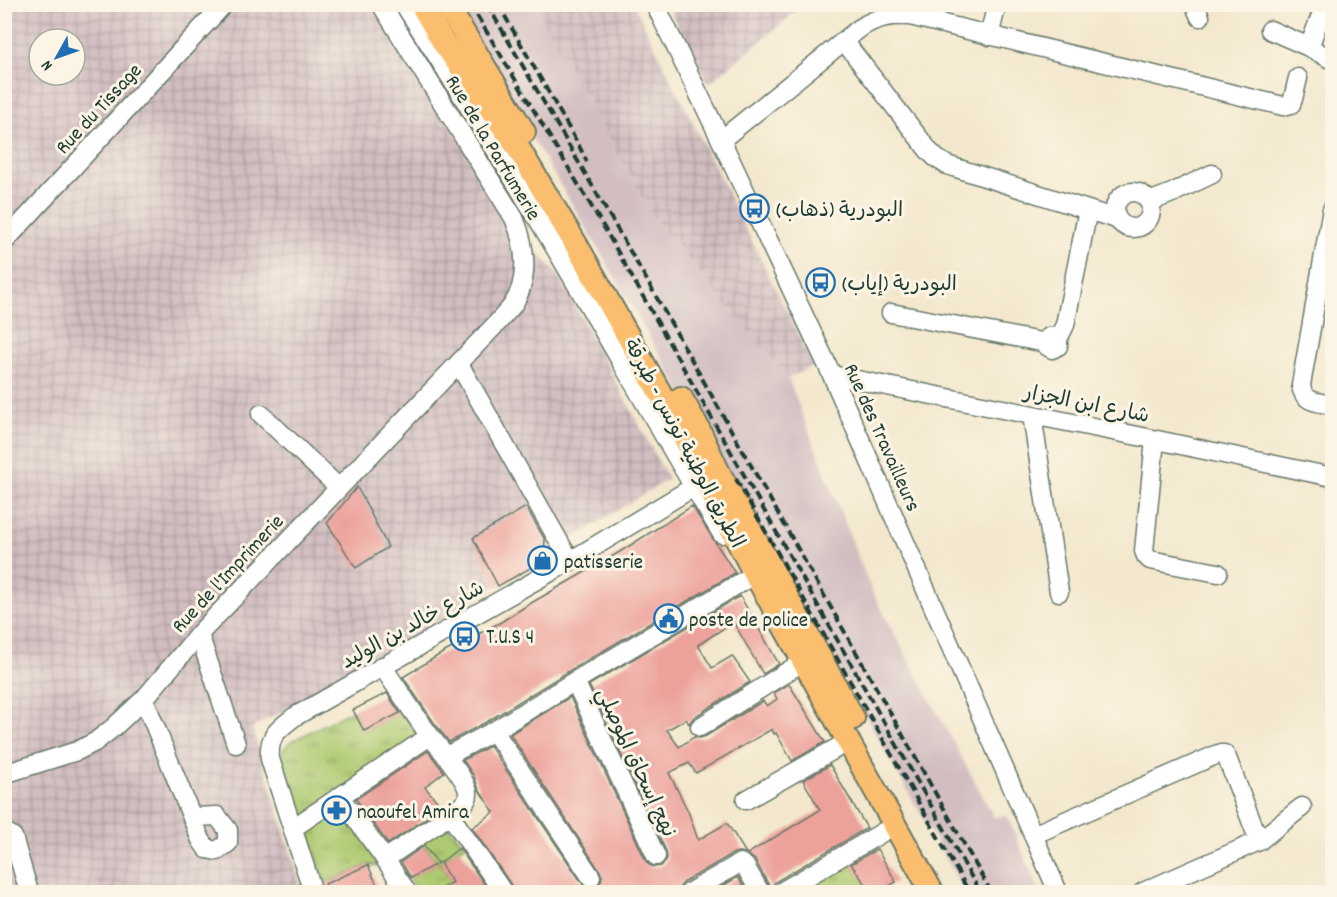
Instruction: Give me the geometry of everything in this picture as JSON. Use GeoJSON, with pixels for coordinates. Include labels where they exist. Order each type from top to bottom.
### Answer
{"type":"FeatureCollection","features":[{"type":"Feature","properties":{"kind":"main road","name":"الطريق الوطنية تونس - طبرقة"},"geometry":{"type":"LineString","coordinates":[[421,4],[444,42],[517,146],[553,206],[681,430],[752,575],[932,892]]}},
{"type":"Feature","properties":{"kind":"main road","name":"الطريق الوطنية تونس - طبرقة"},"geometry":{"type":"LineString","coordinates":[[446,4],[546,168],[697,426],[706,480],[949,892]]}},
{"type":"Feature","properties":{"kind":"street","name":"Rue du Tissage"},"geometry":{"type":"LineString","coordinates":[[4,242],[224,4]]}},
{"type":"Feature","properties":{"kind":"street","name":"Rue de la Parfumerie"},"geometry":{"type":"LineString","coordinates":[[381,4],[514,218],[522,240],[523,274],[512,306],[459,364]]}},
{"type":"Feature","properties":{"kind":"street"},"geometry":{"type":"LineString","coordinates":[[404,4],[557,252],[706,480]]}},
{"type":"Feature","properties":{"kind":"street","name":"Rue des Travailleurs"},"geometry":{"type":"LineString","coordinates":[[655,4],[832,375],[1058,892]]}},
{"type":"Feature","properties":{"kind":"street"},"geometry":{"type":"LineString","coordinates":[[989,36],[997,4]]}},
{"type":"Feature","properties":{"kind":"street"},"geometry":{"type":"LineString","coordinates":[[1309,47],[1323,10]]}},
{"type":"Feature","properties":{"kind":"street"},"geometry":{"type":"LineString","coordinates":[[721,140],[870,22],[894,15],[910,16],[1283,106],[1291,104],[1298,78]]}},
{"type":"Feature","properties":{"kind":"street"},"geometry":{"type":"LineString","coordinates":[[1270,30],[1332,60]]}},
{"type":"Feature","properties":{"kind":"street"},"geometry":{"type":"LineString","coordinates":[[844,41],[941,162],[1116,219]]}},
{"type":"Feature","properties":{"kind":"street"},"geometry":{"type":"LineString","coordinates":[[1149,202],[1212,174]]}},
{"type":"Feature","properties":{"kind":"street"},"geometry":{"type":"LineString","coordinates":[[1138,193],[1149,202],[1150,216],[1141,227],[1128,228],[1116,219],[1115,205],[1124,194],[1138,193]]}},
{"type":"Feature","properties":{"kind":"street"},"geometry":{"type":"LineString","coordinates":[[1332,209],[1324,302],[1301,381],[1301,390],[1307,398],[1332,405]]}},
{"type":"Feature","properties":{"kind":"street"},"geometry":{"type":"LineString","coordinates":[[891,313],[1052,341],[1065,325],[1088,210]]}},
{"type":"Feature","properties":{"kind":"street","name":"Rue de l'Imprimerie"},"geometry":{"type":"LineString","coordinates":[[4,774],[66,756],[95,742],[114,727],[144,699],[199,634],[459,364]]}},
{"type":"Feature","properties":{"kind":"street"},"geometry":{"type":"LineString","coordinates":[[459,364],[570,561]]}},
{"type":"Feature","properties":{"kind":"street","name":"شارع ابن الجزار"},"geometry":{"type":"LineString","coordinates":[[832,375],[1332,477]]}},
{"type":"Feature","properties":{"kind":"street"},"geometry":{"type":"LineString","coordinates":[[261,414],[339,488]]}},
{"type":"Feature","properties":{"kind":"street"},"geometry":{"type":"LineString","coordinates":[[1032,415],[1059,592]]}},
{"type":"Feature","properties":{"kind":"street"},"geometry":{"type":"LineString","coordinates":[[1155,440],[1144,551],[1146,556],[1150,560],[1218,573]]}},
{"type":"Feature","properties":{"kind":"street","name":"شارع خالد بن الوليد"},"geometry":{"type":"LineString","coordinates":[[313,892],[270,759],[269,746],[274,733],[294,717],[570,561],[706,480]]}},
{"type":"Feature","properties":{"kind":"street","name":"نهج إسحاق الموصلي"},"geometry":{"type":"LineString","coordinates":[[656,856],[575,681],[752,575]]}},
{"type":"Feature","properties":{"kind":"street"},"geometry":{"type":"LineString","coordinates":[[199,634],[236,744]]}},
{"type":"Feature","properties":{"kind":"street"},"geometry":{"type":"LineString","coordinates":[[700,728],[801,663]]}},
{"type":"Feature","properties":{"kind":"street"},"geometry":{"type":"LineString","coordinates":[[382,666],[430,736],[447,756],[467,788],[468,794],[464,804],[450,815],[385,859]]}},
{"type":"Feature","properties":{"kind":"street"},"geometry":{"type":"LineString","coordinates":[[447,756],[494,731],[575,681]]}},
{"type":"Feature","properties":{"kind":"street"},"geometry":{"type":"LineString","coordinates":[[144,699],[192,817]]}},
{"type":"Feature","properties":{"kind":"street"},"geometry":{"type":"LineString","coordinates":[[494,731],[591,877]]}},
{"type":"Feature","properties":{"kind":"street"},"geometry":{"type":"LineString","coordinates":[[293,828],[430,736]]}},
{"type":"Feature","properties":{"kind":"street"},"geometry":{"type":"LineString","coordinates":[[746,800],[847,743]]}},
{"type":"Feature","properties":{"kind":"street"},"geometry":{"type":"LineString","coordinates":[[1030,830],[1190,753]]}},
{"type":"Feature","properties":{"kind":"street"},"geometry":{"type":"LineString","coordinates":[[1030,830],[1224,753],[1259,841]]}},
{"type":"Feature","properties":{"kind":"street"},"geometry":{"type":"LineString","coordinates":[[340,797],[407,892]]}},
{"type":"Feature","properties":{"kind":"street"},"geometry":{"type":"LineString","coordinates":[[1143,892],[1259,841],[1302,807]]}},
{"type":"Feature","properties":{"kind":"street"},"geometry":{"type":"LineString","coordinates":[[450,815],[503,892]]}},
{"type":"Feature","properties":{"kind":"street"},"geometry":{"type":"LineString","coordinates":[[781,892],[893,826],[926,892]]}},
{"type":"Feature","properties":{"kind":"street"},"geometry":{"type":"LineString","coordinates":[[4,831],[13,837],[29,892]]}},
{"type":"Feature","properties":{"kind":"street"},"geometry":{"type":"LineString","coordinates":[[690,892],[740,863],[745,866],[760,892]]}},
{"type":"Feature","properties":{"kind":"shaded area"},"geometry":{"type":"Polygon","coordinates":[[[5,5],[373,5],[517,230],[559,276],[668,479],[401,645],[252,728],[303,892],[5,892],[5,5]]]}},
{"type":"Feature","properties":{"kind":"shaded area"},"geometry":{"type":"Polygon","coordinates":[[[452,5],[534,5],[655,220],[788,378],[872,592],[994,817],[1007,816],[1040,892],[965,892],[594,241],[452,5]]]}},
{"type":"Feature","properties":{"kind":"shaded area"},"geometry":{"type":"Polygon","coordinates":[[[534,5],[634,5],[814,366],[788,378],[655,220],[534,5]]]}},
{"type":"Feature","properties":{"kind":"shaded area"},"geometry":{"type":"Polygon","coordinates":[[[667,5],[804,5],[708,84],[667,5]]]}},
{"type":"Feature","properties":{"kind":"green space"},"geometry":{"type":"Polygon","coordinates":[[[353,710],[364,731],[402,711],[421,739],[303,817],[282,758],[283,750],[292,741],[353,710]]]}},
{"type":"Feature","properties":{"kind":"green space"},"geometry":{"type":"Polygon","coordinates":[[[340,804],[403,892],[390,892],[384,872],[379,866],[368,865],[325,884],[307,826],[340,804]]]}},
{"type":"Feature","properties":{"kind":"green space"},"geometry":{"type":"Polygon","coordinates":[[[445,824],[465,845],[439,863],[454,885],[436,892],[418,892],[409,878],[438,863],[420,840],[445,824]]]}},
{"type":"Feature","properties":{"kind":"green space"},"geometry":{"type":"Polygon","coordinates":[[[847,857],[871,892],[807,892],[804,888],[847,857]]]}},
{"type":"Feature","properties":{"kind":"building"},"geometry":{"type":"Polygon","coordinates":[[[357,487],[388,547],[356,568],[327,523],[357,487]]]}},
{"type":"Feature","properties":{"kind":"building"},"geometry":{"type":"Polygon","coordinates":[[[692,506],[735,573],[449,742],[403,677],[618,553],[692,506]]]}},
{"type":"Feature","properties":{"kind":"building"},"geometry":{"type":"Polygon","coordinates":[[[526,507],[545,540],[543,561],[498,586],[473,538],[526,507]]]}},
{"type":"Feature","properties":{"kind":"building"},"geometry":{"type":"Polygon","coordinates":[[[740,596],[779,664],[763,674],[734,623],[724,628],[698,645],[712,668],[732,656],[750,682],[694,717],[689,724],[686,719],[667,730],[679,747],[694,737],[706,736],[763,701],[767,706],[777,699],[774,693],[789,684],[825,742],[792,761],[772,729],[696,773],[689,763],[669,773],[688,811],[698,840],[727,823],[746,853],[734,853],[684,882],[679,892],[514,892],[472,828],[494,812],[463,760],[490,746],[582,883],[587,887],[597,887],[602,876],[600,871],[510,734],[570,697],[646,861],[654,867],[661,866],[667,858],[666,851],[589,685],[740,596]]]}},
{"type":"Feature","properties":{"kind":"building"},"geometry":{"type":"Polygon","coordinates":[[[387,693],[400,713],[364,731],[353,710],[387,693]]]}},
{"type":"Feature","properties":{"kind":"building"},"geometry":{"type":"Polygon","coordinates":[[[428,751],[444,772],[425,787],[442,807],[388,844],[356,799],[428,751]]]}},
{"type":"Feature","properties":{"kind":"building"},"geometry":{"type":"Polygon","coordinates":[[[830,765],[867,828],[775,882],[771,889],[755,860],[747,854],[820,810],[803,780],[830,765]]]}},
{"type":"Feature","properties":{"kind":"building"},"geometry":{"type":"Polygon","coordinates":[[[424,846],[438,863],[411,878],[401,862],[424,846]]]}},
{"type":"Feature","properties":{"kind":"building"},"geometry":{"type":"Polygon","coordinates":[[[459,848],[490,892],[436,892],[452,882],[440,863],[459,848]]]}},
{"type":"Feature","properties":{"kind":"building"},"geometry":{"type":"Polygon","coordinates":[[[877,849],[896,882],[879,892],[871,892],[851,864],[877,849]]]}},
{"type":"Feature","properties":{"kind":"building"},"geometry":{"type":"Polygon","coordinates":[[[368,865],[380,892],[328,892],[325,884],[368,865]]]}},
{"type":"Feature","properties":{"kind":"building"},"geometry":{"type":"Polygon","coordinates":[[[738,877],[747,892],[712,892],[738,877]]]}},
{"type":"Feature","properties":{"kind":"railway"},"geometry":{"type":"LineString","coordinates":[[470,4],[602,224],[980,892]]}},
{"type":"Feature","properties":{"kind":"railway"},"geometry":{"type":"LineString","coordinates":[[487,4],[645,277],[991,892]]}},
{"type":"Feature","properties":{"kind":"railway"},"geometry":{"type":"LineString","coordinates":[[498,4],[587,162]]}},
{"type":"Feature","properties":{"kind":"railway"},"geometry":{"type":"LineString","coordinates":[[736,479],[969,892]]}},
{"type":"Feature","properties":{"kind":"place","name":"البودرية (ذهاب)"},"geometry":{"type":"Point","coordinates":[755,209]}},
{"type":"Feature","properties":{"kind":"place","name":"البودرية (إياب)"},"geometry":{"type":"Point","coordinates":[821,283]}},
{"type":"Feature","properties":{"kind":"place","name":"patisserie"},"geometry":{"type":"Point","coordinates":[543,561]}},
{"type":"Feature","properties":{"kind":"place","name":"poste de police"},"geometry":{"type":"Point","coordinates":[668,619]}},
{"type":"Feature","properties":{"kind":"place","name":"T.U.S 4"},"geometry":{"type":"Point","coordinates":[465,636]}},
{"type":"Feature","properties":{"kind":"place","name":"naoufel Amira"},"geometry":{"type":"Point","coordinates":[336,811]}}]}
